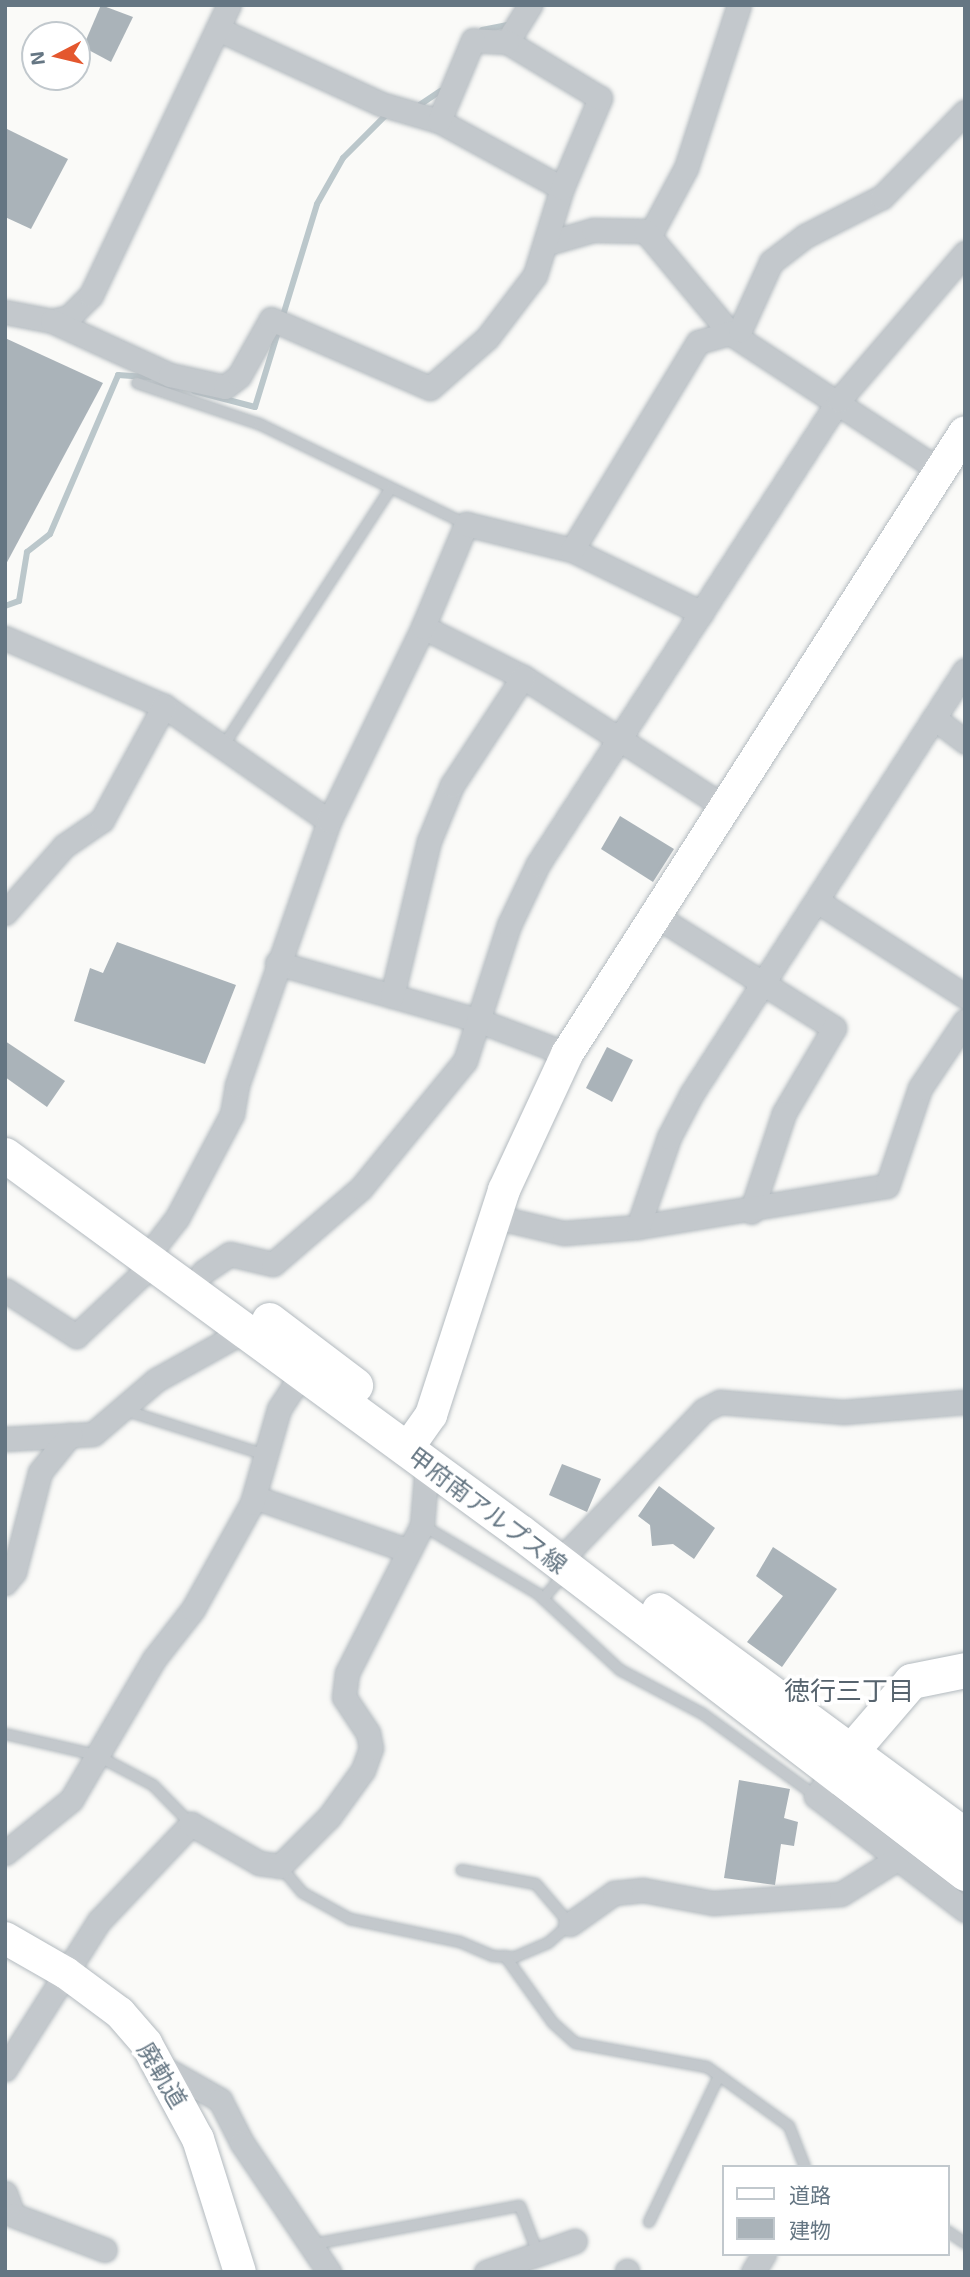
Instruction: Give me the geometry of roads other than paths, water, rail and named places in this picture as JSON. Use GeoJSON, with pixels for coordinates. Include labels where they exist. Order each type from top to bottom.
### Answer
{"type":"FeatureCollection","features":[{"type":"Feature","properties":{"kind":"main road","name":"甲府南アルプス線"},"geometry":{"type":"LineString","coordinates":[[5,1129],[157,1252],[244,1331],[301,1375],[418,1449]]}},
{"type":"Feature","properties":{"kind":"main road","name":"甲府南アルプス線"},"geometry":{"type":"LineString","coordinates":[[5,1155],[157,1252],[203,1272],[418,1449],[570,1559],[833,1772],[965,1873]]}},
{"type":"Feature","properties":{"kind":"main road"},"geometry":{"type":"LineString","coordinates":[[833,1772],[911,1681],[965,1670]]}},
{"type":"Feature","properties":{"kind":"main road","name":"甲府南アルプス線"},"geometry":{"type":"LineString","coordinates":[[833,1772],[965,1836]]}},
{"type":"Feature","properties":{"kind":"street"},"geometry":{"type":"LineString","coordinates":[[52,320],[69,317],[91,295],[229,5]]}},
{"type":"Feature","properties":{"kind":"street"},"geometry":{"type":"LineString","coordinates":[[508,42],[530,5]]}},
{"type":"Feature","properties":{"kind":"street"},"geometry":{"type":"LineString","coordinates":[[650,235],[686,168],[739,5]]}},
{"type":"Feature","properties":{"kind":"street"},"geometry":{"type":"LineString","coordinates":[[218,29],[381,104],[414,116],[439,121],[562,188]]}},
{"type":"Feature","properties":{"kind":"street"},"geometry":{"type":"LineString","coordinates":[[5,312],[52,320],[170,375],[225,387],[239,376],[271,319],[430,388],[487,338],[535,275],[548,243],[562,188],[600,97],[508,42],[473,40],[439,121]]}},
{"type":"Feature","properties":{"kind":"street"},"geometry":{"type":"LineString","coordinates":[[572,550],[698,342],[740,330],[759,299],[771,262],[805,236],[882,197],[961,123]]}},
{"type":"Feature","properties":{"kind":"street"},"geometry":{"type":"LineString","coordinates":[[548,243],[623,227],[650,235],[730,333],[839,400],[937,468]]}},
{"type":"Feature","properties":{"kind":"street"},"geometry":{"type":"LineString","coordinates":[[203,1272],[230,1254],[273,1264],[361,1188],[465,1060],[480,1021],[509,925],[538,864],[839,400],[965,253]]}},
{"type":"Feature","properties":{"kind":"street"},"geometry":{"type":"LineString","coordinates":[[5,2069],[66,1973],[136,1875],[191,1824],[259,1863],[280,1866],[329,1817],[363,1770],[371,1748],[368,1733],[344,1697],[347,1673],[422,1525],[418,1449],[495,1217],[567,1054],[937,468],[965,432]]}},
{"type":"Feature","properties":{"kind":"street"},"geometry":{"type":"LineString","coordinates":[[5,1290],[76,1336],[157,1252],[232,1114],[237,1085],[328,821],[423,627],[466,524],[572,550],[702,613]]}},
{"type":"Feature","properties":{"kind":"street"},"geometry":{"type":"LineString","coordinates":[[423,627],[523,677],[621,737],[723,806]]}},
{"type":"Feature","properties":{"kind":"street"},"geometry":{"type":"LineString","coordinates":[[5,638],[164,706],[328,821]]}},
{"type":"Feature","properties":{"kind":"street"},"geometry":{"type":"LineString","coordinates":[[638,1227],[669,1137],[965,670]]}},
{"type":"Feature","properties":{"kind":"street"},"geometry":{"type":"LineString","coordinates":[[392,996],[438,819],[452,785],[523,677]]}},
{"type":"Feature","properties":{"kind":"street"},"geometry":{"type":"LineString","coordinates":[[5,913],[64,846],[102,820],[164,706]]}},
{"type":"Feature","properties":{"kind":"street"},"geometry":{"type":"LineString","coordinates":[[934,718],[965,741]]}},
{"type":"Feature","properties":{"kind":"street"},"geometry":{"type":"LineString","coordinates":[[817,901],[965,996]]}},
{"type":"Feature","properties":{"kind":"street"},"geometry":{"type":"LineString","coordinates":[[653,914],[834,1028],[784,1113],[751,1212]]}},
{"type":"Feature","properties":{"kind":"street"},"geometry":{"type":"LineString","coordinates":[[277,963],[480,1021],[567,1054]]}},
{"type":"Feature","properties":{"kind":"street"},"geometry":{"type":"LineString","coordinates":[[495,1217],[564,1233],[638,1227],[751,1212],[887,1186],[920,1088],[965,1021]]}},
{"type":"Feature","properties":{"kind":"street"},"geometry":{"type":"LineString","coordinates":[[5,1439],[93,1434],[118,1408],[196,1355],[244,1331]]}},
{"type":"Feature","properties":{"kind":"street"},"geometry":{"type":"LineString","coordinates":[[5,1853],[71,1800],[154,1659],[193,1609],[254,1497],[279,1409],[301,1375]]}},
{"type":"Feature","properties":{"kind":"street"},"geometry":{"type":"LineString","coordinates":[[570,1559],[704,1410],[720,1402],[843,1412],[965,1402]]}},
{"type":"Feature","properties":{"kind":"street"},"geometry":{"type":"LineString","coordinates":[[5,1583],[15,1572],[40,1472],[70,1435]]}},
{"type":"Feature","properties":{"kind":"street"},"geometry":{"type":"LineString","coordinates":[[254,1497],[409,1551]]}},
{"type":"Feature","properties":{"kind":"street"},"geometry":{"type":"LineString","coordinates":[[833,1772],[897,1859],[965,1910]]}},
{"type":"Feature","properties":{"kind":"street"},"geometry":{"type":"LineString","coordinates":[[570,1924],[614,1894],[643,1890],[713,1903],[841,1894],[897,1859]]}},
{"type":"Feature","properties":{"kind":"street","name":"廃軌道"},"geometry":{"type":"LineString","coordinates":[[5,1938],[66,1973],[120,2013],[162,2067],[198,2139],[240,2272]]}},
{"type":"Feature","properties":{"kind":"street"},"geometry":{"type":"LineString","coordinates":[[162,2067],[220,2100],[242,2143],[314,2244],[329,2272]]}},
{"type":"Feature","properties":{"kind":"street"},"geometry":{"type":"LineString","coordinates":[[5,2193],[13,2215],[105,2250]]}},
{"type":"Feature","properties":{"kind":"street"},"geometry":{"type":"LineString","coordinates":[[486,2272],[575,2241]]}},
{"type":"Feature","properties":{"kind":"street"},"geometry":{"type":"LineString","coordinates":[[753,2272],[763,2256]]}},
{"type":"Feature","properties":{"kind":"lane"},"geometry":{"type":"LineString","coordinates":[[137,383],[259,424],[389,491],[466,524]]}},
{"type":"Feature","properties":{"kind":"lane"},"geometry":{"type":"LineString","coordinates":[[222,747],[389,491]]}},
{"type":"Feature","properties":{"kind":"lane"},"geometry":{"type":"LineString","coordinates":[[118,1408],[266,1455]]}},
{"type":"Feature","properties":{"kind":"lane"},"geometry":{"type":"LineString","coordinates":[[422,1525],[544,1599],[620,1670],[704,1714],[833,1772]]}},
{"type":"Feature","properties":{"kind":"lane"},"geometry":{"type":"LineString","coordinates":[[544,1599],[570,1559]]}},
{"type":"Feature","properties":{"kind":"lane"},"geometry":{"type":"LineString","coordinates":[[5,1734],[96,1755],[153,1785],[191,1824]]}},
{"type":"Feature","properties":{"kind":"lane"},"geometry":{"type":"LineString","coordinates":[[280,1866],[303,1893],[350,1919],[505,1956],[548,1943],[570,1924],[536,1884],[461,1870]]}},
{"type":"Feature","properties":{"kind":"lane"},"geometry":{"type":"LineString","coordinates":[[505,1956],[553,2023],[575,2043],[708,2067],[789,2126],[804,2165]]}},
{"type":"Feature","properties":{"kind":"lane"},"geometry":{"type":"LineString","coordinates":[[649,2222],[719,2076]]}},
{"type":"Feature","properties":{"kind":"lane"},"geometry":{"type":"LineString","coordinates":[[314,2244],[520,2206],[538,2254]]}},
{"type":"Feature","properties":{"kind":"lane"},"geometry":{"type":"LineString","coordinates":[[949,2232],[965,2243]]}},
{"type":"Feature","properties":{"kind":"waterway"},"geometry":{"type":"LineString","coordinates":[[482,30],[508,25]]}},
{"type":"Feature","properties":{"kind":"waterway"},"geometry":{"type":"LineString","coordinates":[[418,106],[440,91]]}},
{"type":"Feature","properties":{"kind":"waterway"},"geometry":{"type":"LineString","coordinates":[[194,391],[255,407],[317,204],[343,158],[387,114]]}},
{"type":"Feature","properties":{"kind":"waterway"},"geometry":{"type":"LineString","coordinates":[[5,606],[19,601],[27,552],[50,534],[118,375],[150,377]]}},
{"type":"Feature","properties":{"kind":"district","name":"徳行三丁目"},"geometry":{"type":"Point","coordinates":[849,1690]}}]}
